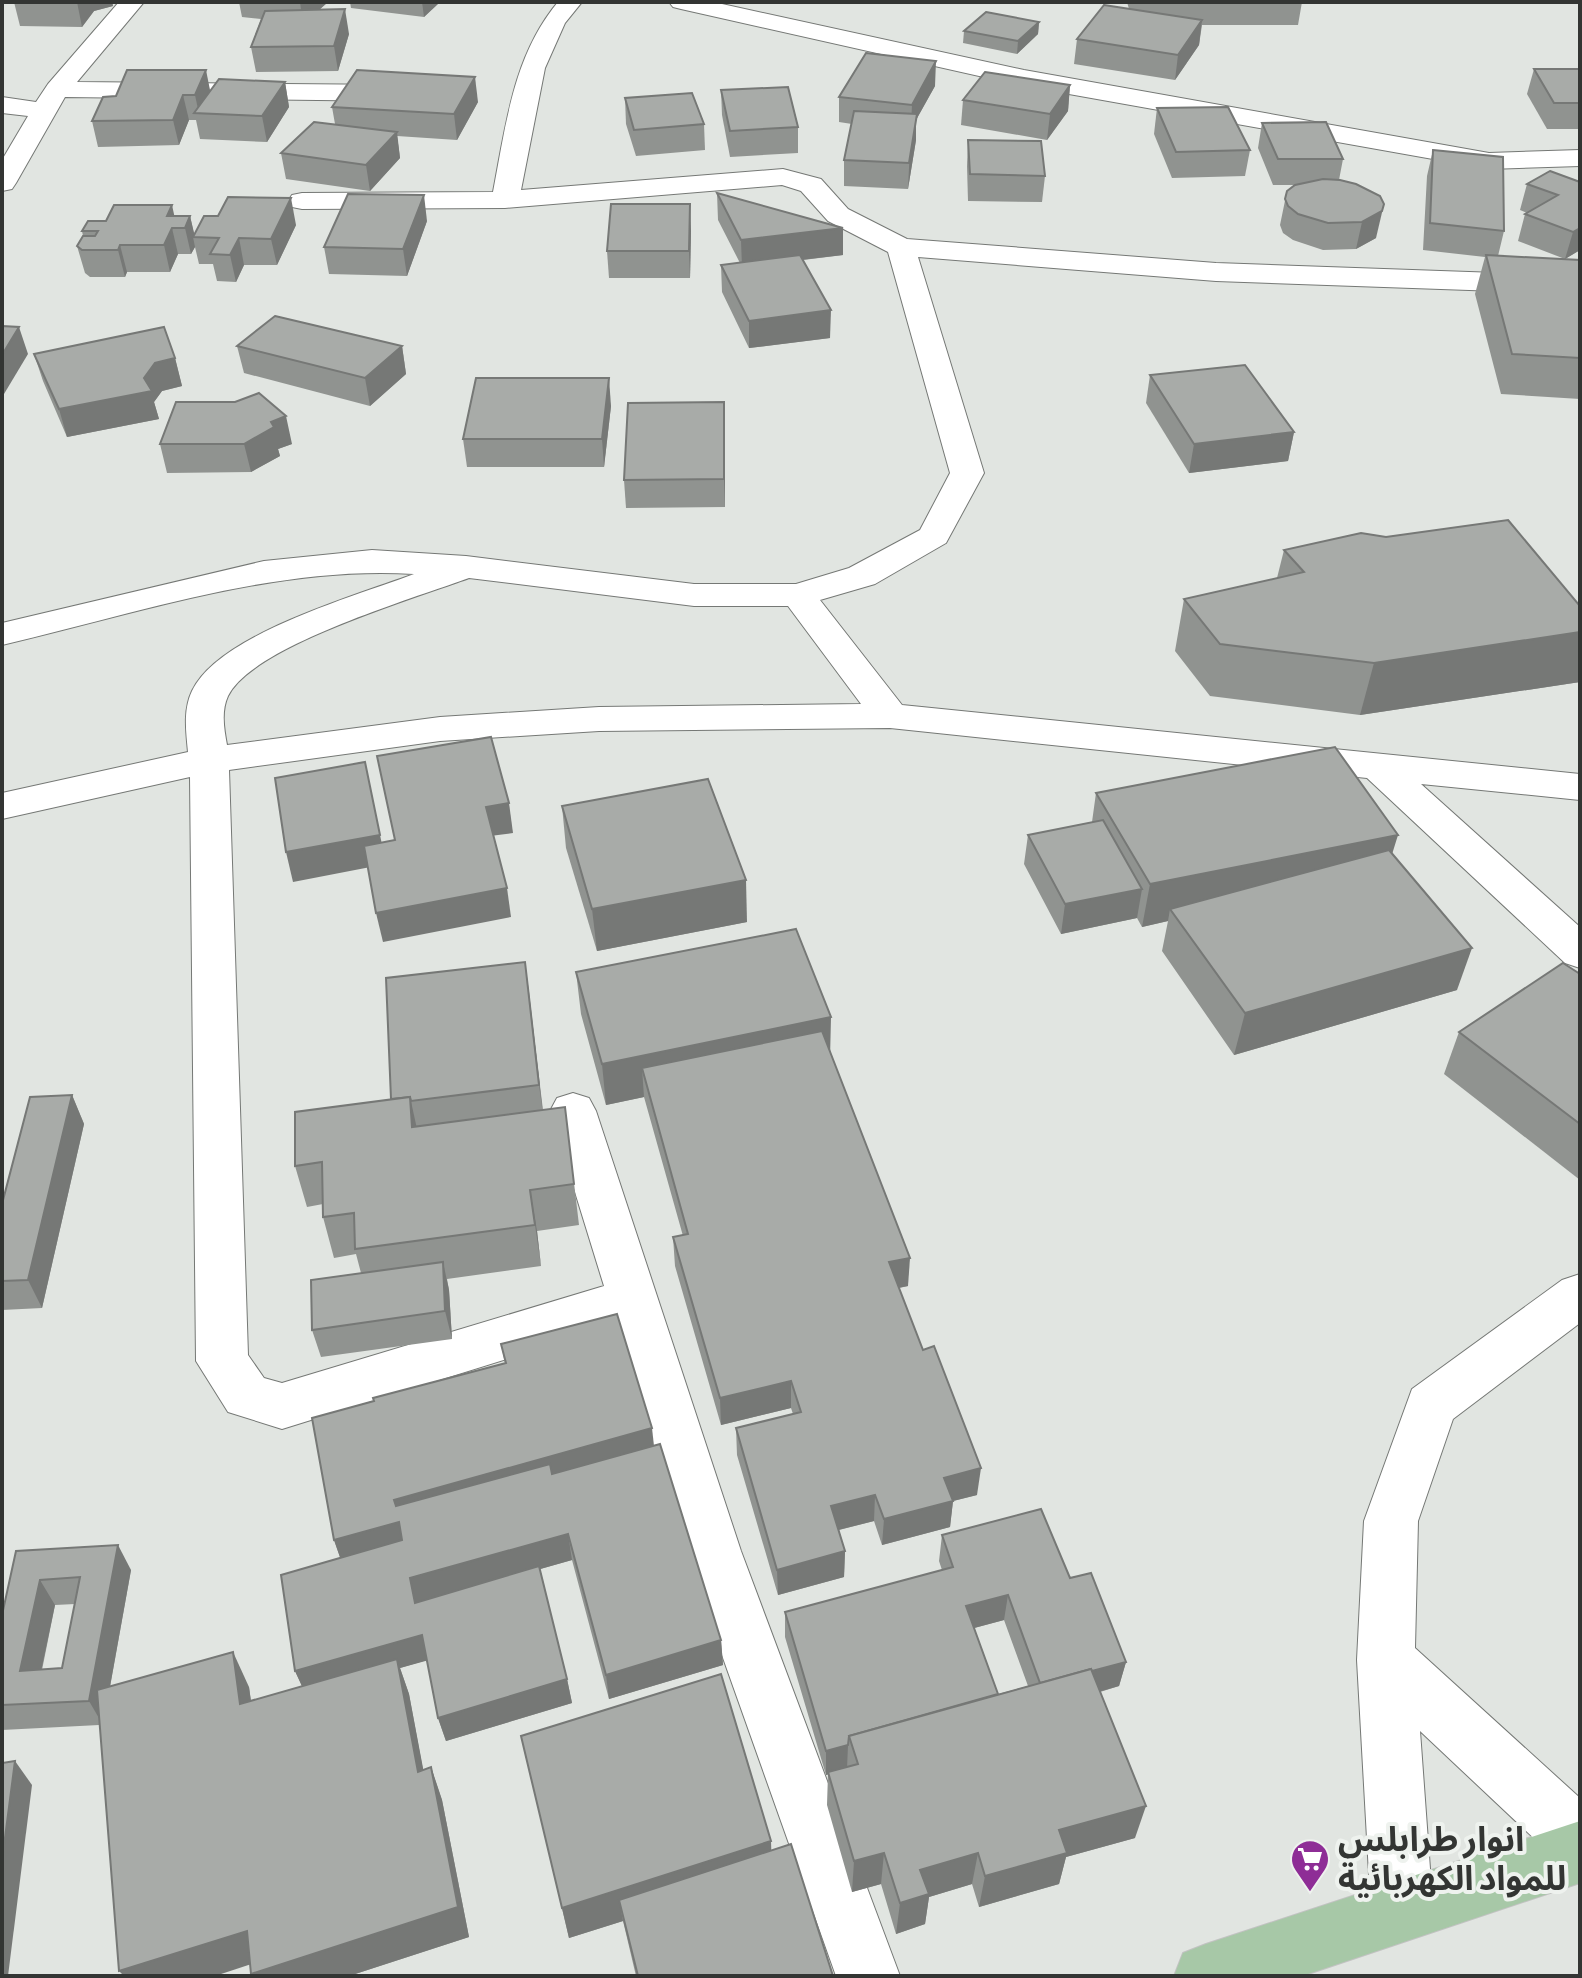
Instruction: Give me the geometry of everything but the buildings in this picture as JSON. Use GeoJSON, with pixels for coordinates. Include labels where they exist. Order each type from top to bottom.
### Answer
{"type":"FeatureCollection","features":[{"type":"Feature","properties":{"kind":"main road"},"geometry":{"type":"LineString","coordinates":[[1206,1976],[1580,1852]]}},
{"type":"Feature","properties":{"kind":"street"},"geometry":{"type":"LineString","coordinates":[[2,183],[57,89],[132,2]]}},
{"type":"Feature","properties":{"kind":"street"},"geometry":{"type":"LineString","coordinates":[[505,200],[538,50],[570,2]]}},
{"type":"Feature","properties":{"kind":"street"},"geometry":{"type":"LineString","coordinates":[[681,2],[1024,78],[1489,161],[1559,185]]}},
{"type":"Feature","properties":{"kind":"street"},"geometry":{"type":"LineString","coordinates":[[57,89],[428,94]]}},
{"type":"Feature","properties":{"kind":"street"},"geometry":{"type":"LineString","coordinates":[[2,105],[44,111]]}},
{"type":"Feature","properties":{"kind":"street"},"geometry":{"type":"LineString","coordinates":[[1489,161],[1580,158]]}},
{"type":"Feature","properties":{"kind":"street"},"geometry":{"type":"LineString","coordinates":[[302,201],[505,200],[783,177],[811,185],[838,215],[901,247],[1216,272],[1580,285]]}},
{"type":"Feature","properties":{"kind":"street"},"geometry":{"type":"LineString","coordinates":[[2,634],[264,572],[372,561],[466,567],[694,595],[798,595],[862,576],[934,536],[967,473],[901,247]]}},
{"type":"Feature","properties":{"kind":"street"},"geometry":{"type":"LineString","coordinates":[[466,567],[282,636],[241,660],[210,692],[204,720],[209,760],[222,1361],[247,1396],[282,1406],[632,1299]]}},
{"type":"Feature","properties":{"kind":"street"},"geometry":{"type":"LineString","coordinates":[[798,595],[890,716]]}},
{"type":"Feature","properties":{"kind":"street"},"geometry":{"type":"LineString","coordinates":[[2,806],[209,760],[440,729],[599,719],[890,716],[1580,787]]}},
{"type":"Feature","properties":{"kind":"street"},"geometry":{"type":"LineString","coordinates":[[1380,768],[1580,952]]}},
{"type":"Feature","properties":{"kind":"street"},"geometry":{"type":"LineString","coordinates":[[573,1111],[713,1551],[868,1976]]}},
{"type":"Feature","properties":{"kind":"street"},"geometry":{"type":"LineString","coordinates":[[1402,1910],[1386,1660],[1391,1521],[1431,1405],[1580,1295]]}},
{"type":"Feature","properties":{"kind":"street"},"geometry":{"type":"LineString","coordinates":[[1386,1660],[1580,1839]]}},
{"type":"Feature","properties":{"kind":"place","name":"انوار طرابلس للمواد الكهربائية"},"geometry":{"type":"Point","coordinates":[1310,1893]}}]}
